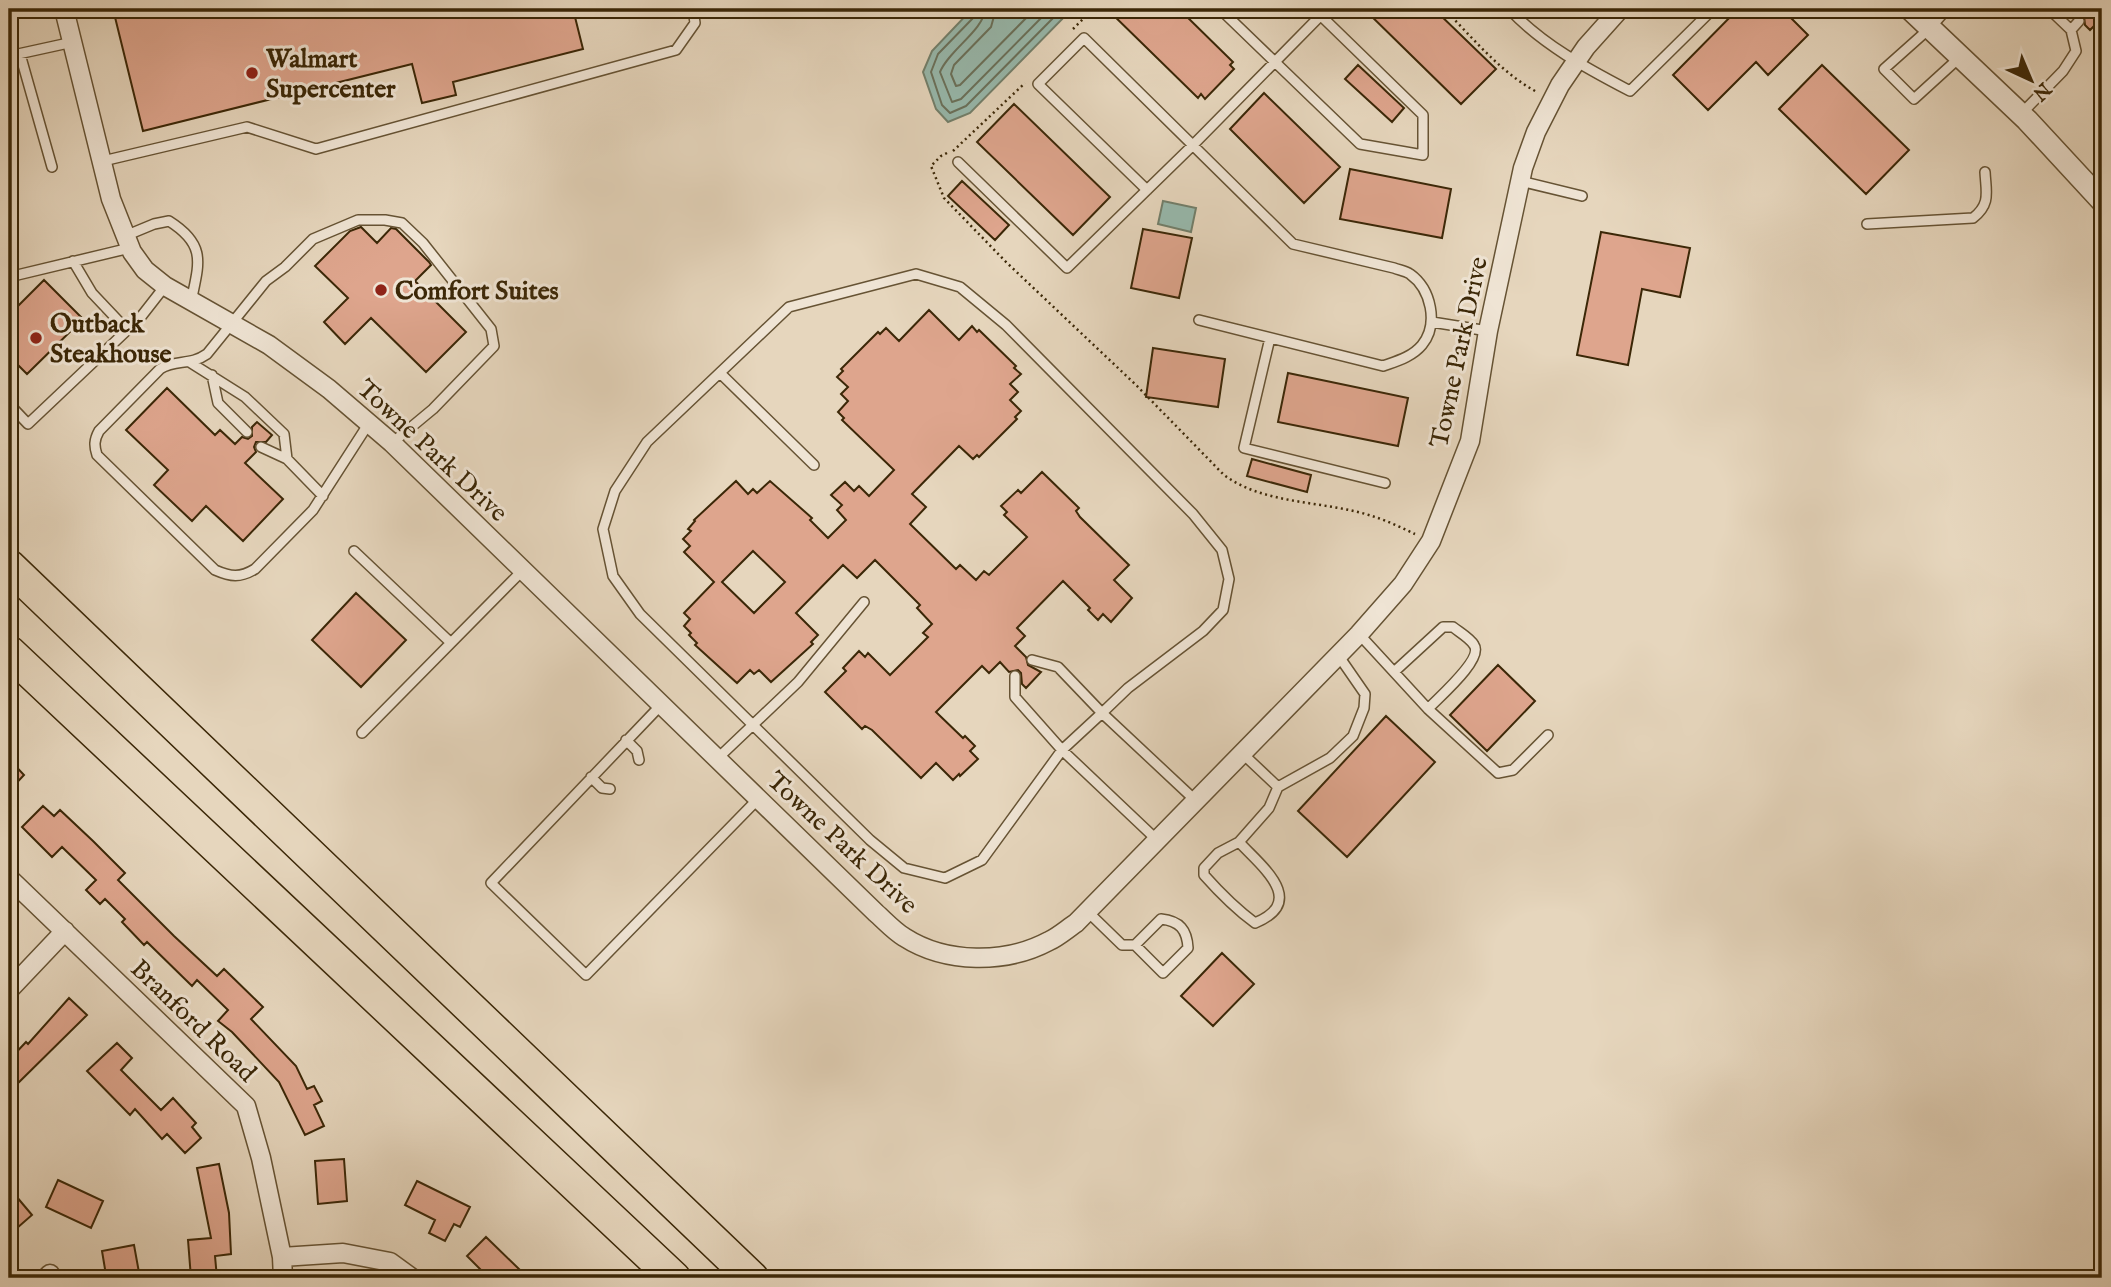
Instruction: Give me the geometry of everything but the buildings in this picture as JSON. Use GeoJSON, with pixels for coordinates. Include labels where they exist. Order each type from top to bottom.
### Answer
{"type":"FeatureCollection","features":[{"type":"Feature","properties":{"kind":"highway"},"geometry":{"type":"LineString","coordinates":[[9,566],[752,1278]]}},
{"type":"Feature","properties":{"kind":"highway"},"geometry":{"type":"LineString","coordinates":[[9,652],[674,1278]]}},
{"type":"Feature","properties":{"kind":"street","name":"Towne Park Drive"},"geometry":{"type":"LineString","coordinates":[[64,9],[111,199],[128,242],[145,270],[164,286],[269,345],[329,388],[392,443],[876,913],[905,937],[931,950],[959,957],[989,958],[1018,953],[1049,941],[1076,923],[1359,634],[1403,584],[1431,541],[1470,442],[1488,331],[1520,181],[1536,132],[1586,47],[1620,9]]}},
{"type":"Feature","properties":{"kind":"street"},"geometry":{"type":"LineString","coordinates":[[1910,9],[2021,114],[2102,201]]}},
{"type":"Feature","properties":{"kind":"street","name":"Branford Road"},"geometry":{"type":"LineString","coordinates":[[9,878],[246,1106],[261,1158],[282,1257],[283,1278]]}},
{"type":"Feature","properties":{"kind":"street"},"geometry":{"type":"LineString","coordinates":[[9,990],[65,931]]}},
{"type":"Feature","properties":{"kind":"street"},"geometry":{"type":"LineString","coordinates":[[282,1257],[343,1253],[390,1262],[412,1278]]}},
{"type":"Feature","properties":{"kind":"lane"},"geometry":{"type":"LineString","coordinates":[[103,161],[247,127],[316,149],[676,50],[695,23],[693,9]]}},
{"type":"Feature","properties":{"kind":"lane"},"geometry":{"type":"LineString","coordinates":[[958,162],[1067,268],[1193,145],[1275,61],[1320,11],[1423,115],[1423,155],[1360,144],[1275,61],[1220,9]]}},
{"type":"Feature","properties":{"kind":"lane"},"geometry":{"type":"LineString","coordinates":[[1509,9],[1528,28],[1576,63],[1630,91],[1713,9]]}},
{"type":"Feature","properties":{"kind":"lane"},"geometry":{"type":"LineString","coordinates":[[1947,9],[1884,69],[1914,99],[1960,57]]}},
{"type":"Feature","properties":{"kind":"lane"},"geometry":{"type":"LineString","coordinates":[[2021,114],[2063,71],[2076,51],[2071,30],[2049,9]]}},
{"type":"Feature","properties":{"kind":"lane"},"geometry":{"type":"LineString","coordinates":[[2071,30],[2079,21]]}},
{"type":"Feature","properties":{"kind":"lane"},"geometry":{"type":"LineString","coordinates":[[1147,190],[1038,84],[1084,38],[1293,244],[1409,274],[1421,286],[1431,306],[1432,323],[1423,344],[1407,358],[1383,366],[1199,320]]}},
{"type":"Feature","properties":{"kind":"lane"},"geometry":{"type":"LineString","coordinates":[[9,56],[73,42]]}},
{"type":"Feature","properties":{"kind":"lane"},"geometry":{"type":"LineString","coordinates":[[20,54],[52,167]]}},
{"type":"Feature","properties":{"kind":"lane"},"geometry":{"type":"LineString","coordinates":[[1867,224],[1973,218],[1983,210],[1986,202],[1985,172]]}},
{"type":"Feature","properties":{"kind":"lane"},"geometry":{"type":"LineString","coordinates":[[1520,181],[1582,196]]}},
{"type":"Feature","properties":{"kind":"lane"},"geometry":{"type":"LineString","coordinates":[[369,423],[313,510],[256,569],[235,577],[215,570],[97,455],[94,447],[99,431],[160,369],[167,364],[197,361],[207,354],[266,281],[285,267],[313,239],[358,220],[402,223],[423,243],[491,328],[494,346],[433,409],[392,443]]}},
{"type":"Feature","properties":{"kind":"lane"},"geometry":{"type":"LineString","coordinates":[[9,276],[73,261],[128,242],[154,223],[169,221],[185,231],[196,246],[199,264],[191,302]]}},
{"type":"Feature","properties":{"kind":"lane"},"geometry":{"type":"LineString","coordinates":[[73,261],[92,293],[127,330]]}},
{"type":"Feature","properties":{"kind":"lane"},"geometry":{"type":"LineString","coordinates":[[916,274],[960,287],[1006,325],[1193,513],[1222,550],[1229,579],[1223,610],[1203,631],[1128,688],[1102,713],[1062,750],[982,860],[945,878],[904,868],[870,840],[640,614],[613,576],[603,529],[615,491],[648,442],[789,307],[916,274]]}},
{"type":"Feature","properties":{"kind":"lane"},"geometry":{"type":"LineString","coordinates":[[9,404],[28,424],[127,330],[164,286]]}},
{"type":"Feature","properties":{"kind":"lane"},"geometry":{"type":"LineString","coordinates":[[1432,323],[1488,331]]}},
{"type":"Feature","properties":{"kind":"lane"},"geometry":{"type":"LineString","coordinates":[[1270,338],[1244,447],[1385,483]]}},
{"type":"Feature","properties":{"kind":"lane"},"geometry":{"type":"LineString","coordinates":[[190,363],[245,397],[284,434],[287,459]]}},
{"type":"Feature","properties":{"kind":"lane"},"geometry":{"type":"LineString","coordinates":[[720,373],[814,465]]}},
{"type":"Feature","properties":{"kind":"lane"},"geometry":{"type":"LineString","coordinates":[[212,375],[218,403],[247,432]]}},
{"type":"Feature","properties":{"kind":"lane"},"geometry":{"type":"LineString","coordinates":[[261,446],[287,459],[323,496]]}},
{"type":"Feature","properties":{"kind":"lane"},"geometry":{"type":"LineString","coordinates":[[354,551],[450,642]]}},
{"type":"Feature","properties":{"kind":"lane"},"geometry":{"type":"LineString","coordinates":[[362,733],[523,570]]}},
{"type":"Feature","properties":{"kind":"lane"},"geometry":{"type":"LineString","coordinates":[[717,759],[798,682],[864,602]]}},
{"type":"Feature","properties":{"kind":"lane"},"geometry":{"type":"LineString","coordinates":[[1394,672],[1443,626],[1453,627],[1474,645],[1476,653],[1472,663],[1428,709]]}},
{"type":"Feature","properties":{"kind":"lane"},"geometry":{"type":"LineString","coordinates":[[1359,634],[1428,709],[1498,773],[1513,770],[1548,735]]}},
{"type":"Feature","properties":{"kind":"lane"},"geometry":{"type":"LineString","coordinates":[[1238,842],[1274,880],[1281,894],[1278,906],[1265,919],[1255,923],[1236,909],[1204,875],[1204,868],[1218,853],[1238,842],[1269,808],[1278,787],[1330,758],[1353,736],[1364,708],[1365,694],[1338,655]]}},
{"type":"Feature","properties":{"kind":"lane"},"geometry":{"type":"LineString","coordinates":[[1032,660],[1058,667],[1102,713],[1195,801]]}},
{"type":"Feature","properties":{"kind":"lane"},"geometry":{"type":"LineString","coordinates":[[1015,676],[1015,697],[1062,750],[1157,840]]}},
{"type":"Feature","properties":{"kind":"lane"},"geometry":{"type":"LineString","coordinates":[[661,705],[491,883],[586,975],[758,799]]}},
{"type":"Feature","properties":{"kind":"lane"},"geometry":{"type":"LineString","coordinates":[[626,740],[638,751],[639,760]]}},
{"type":"Feature","properties":{"kind":"lane"},"geometry":{"type":"LineString","coordinates":[[1242,753],[1278,787]]}},
{"type":"Feature","properties":{"kind":"lane"},"geometry":{"type":"LineString","coordinates":[[591,778],[602,789],[610,789]]}},
{"type":"Feature","properties":{"kind":"lane"},"geometry":{"type":"LineString","coordinates":[[1087,911],[1122,945],[1135,945],[1161,919],[1173,920],[1187,935],[1188,948],[1163,973],[1135,945]]}},
{"type":"Feature","properties":{"kind":"path"},"geometry":{"type":"LineString","coordinates":[[1070,31],[1093,9]]}},
{"type":"Feature","properties":{"kind":"path"},"geometry":{"type":"LineString","coordinates":[[1444,9],[1522,84],[1553,100]]}},
{"type":"Feature","properties":{"kind":"path"},"geometry":{"type":"LineString","coordinates":[[1030,78],[953,152],[941,156],[931,166],[944,198],[1006,262],[1136,384],[1224,475],[1239,486],[1374,516],[1431,541]]}},
{"type":"Feature","properties":{"kind":"water"},"geometry":{"type":"Polygon","coordinates":[[[972,9],[1072,9],[970,113],[948,122],[936,109],[923,72],[932,51],[972,9]]]}},
{"type":"Feature","properties":{"kind":"water"},"geometry":{"type":"Polygon","coordinates":[[[1163,201],[1196,208],[1191,232],[1158,224],[1163,201]]]}},
{"type":"Feature","properties":{"kind":"place","name":"Walmart Supercenter"},"geometry":{"type":"Point","coordinates":[252,73]}},
{"type":"Feature","properties":{"kind":"place","name":"Comfort Suites"},"geometry":{"type":"Point","coordinates":[381,290]}},
{"type":"Feature","properties":{"kind":"place","name":"Outback Steakhouse"},"geometry":{"type":"Point","coordinates":[36,338]}}]}
